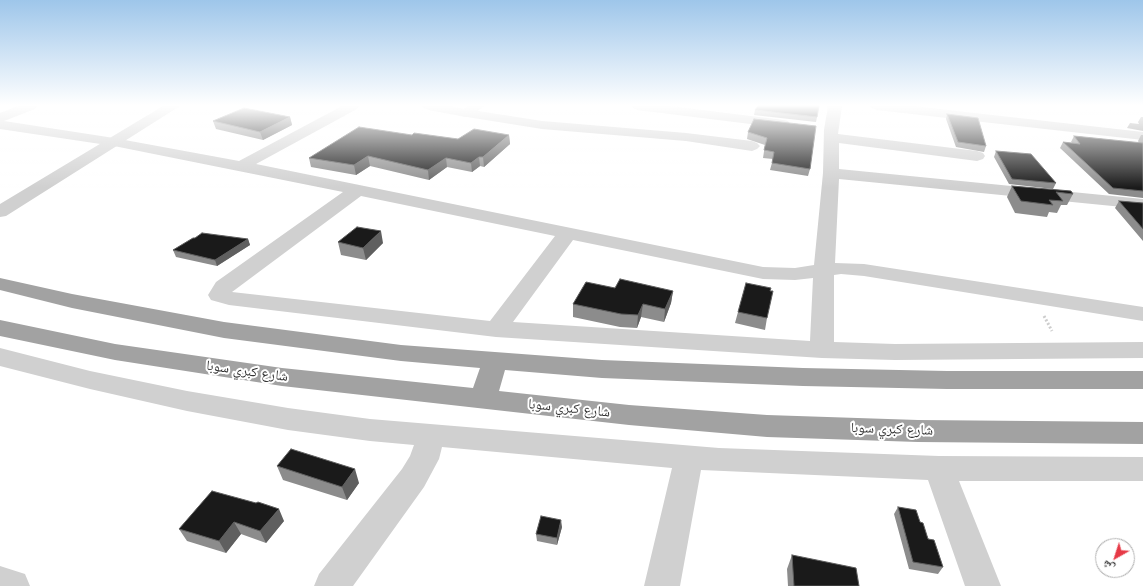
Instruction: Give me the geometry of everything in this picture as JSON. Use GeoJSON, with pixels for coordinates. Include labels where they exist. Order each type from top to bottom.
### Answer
{"type":"FeatureCollection","features":[{"type":"Feature","properties":{"kind":"highway"},"geometry":{"type":"LineString","coordinates":[[0,284],[72,301],[224,330],[401,353],[602,369],[803,377],[947,380],[1143,380]]}},
{"type":"Feature","properties":{"kind":"highway","name":"شارع كبري سوبا"},"geometry":{"type":"LineString","coordinates":[[0,328],[158,360],[282,377],[629,415],[767,426],[918,431],[1143,433]]}},
{"type":"Feature","properties":{"kind":"highway"},"geometry":{"type":"LineString","coordinates":[[482,400],[496,360]]}},
{"type":"Feature","properties":{"kind":"street"},"geometry":{"type":"LineString","coordinates":[[56,133],[114,142],[240,166],[356,191],[763,273],[795,274],[824,269],[864,270],[1143,314]]}},
{"type":"Feature","properties":{"kind":"street"},"geometry":{"type":"LineString","coordinates":[[0,212],[128,133]]}},
{"type":"Feature","properties":{"kind":"street"},"geometry":{"type":"LineString","coordinates":[[240,166],[301,133]]}},
{"type":"Feature","properties":{"kind":"street"},"geometry":{"type":"LineString","coordinates":[[642,133],[686,137],[752,146]]}},
{"type":"Feature","properties":{"kind":"street"},"geometry":{"type":"LineString","coordinates":[[822,350],[824,269],[831,173],[826,133]]}},
{"type":"Feature","properties":{"kind":"street"},"geometry":{"type":"LineString","coordinates":[[834,133],[977,156]]}},
{"type":"Feature","properties":{"kind":"street"},"geometry":{"type":"LineString","coordinates":[[1119,133],[1143,136]]}},
{"type":"Feature","properties":{"kind":"street"},"geometry":{"type":"LineString","coordinates":[[831,173],[1143,204]]}},
{"type":"Feature","properties":{"kind":"street"},"geometry":{"type":"LineString","coordinates":[[356,191],[224,287],[219,295],[229,298],[272,304],[496,329],[822,350],[895,352],[1062,352],[1143,350]]}},
{"type":"Feature","properties":{"kind":"street"},"geometry":{"type":"LineString","coordinates":[[496,329],[567,234]]}},
{"type":"Feature","properties":{"kind":"street"},"geometry":{"type":"LineString","coordinates":[[0,357],[163,396],[288,419],[429,440],[686,471],[942,476],[1143,469]]}},
{"type":"Feature","properties":{"kind":"street"},"geometry":{"type":"LineString","coordinates":[[429,440],[942,476]]}},
{"type":"Feature","properties":{"kind":"street"},"geometry":{"type":"LineString","coordinates":[[332,586],[396,502],[416,472],[429,440]]}},
{"type":"Feature","properties":{"kind":"street"},"geometry":{"type":"LineString","coordinates":[[662,586],[686,471]]}},
{"type":"Feature","properties":{"kind":"street"},"geometry":{"type":"LineString","coordinates":[[942,476],[982,586]]}},
{"type":"Feature","properties":{"kind":"street"},"geometry":{"type":"LineString","coordinates":[[0,583],[12,586]]}},
{"type":"Feature","properties":{"kind":"path"},"geometry":{"type":"LineString","coordinates":[[1034,296],[1062,352]]}},
{"type":"Feature","properties":{"kind":"building"},"geometry":{"type":"Polygon","coordinates":[[[349,133],[401,133],[412,135],[417,133],[458,139],[467,133],[499,133],[509,135],[483,157],[479,157],[471,163],[446,158],[428,170],[368,156],[354,165],[309,158],[349,133]]]}},
{"type":"Feature","properties":{"kind":"building"},"geometry":{"type":"Polygon","coordinates":[[[752,133],[815,133],[810,169],[772,163],[774,152],[764,150],[767,138],[752,133]]]}},
{"type":"Feature","properties":{"kind":"building"},"geometry":{"type":"Polygon","coordinates":[[[955,133],[982,133],[986,146],[958,142],[955,133]]]}},
{"type":"Feature","properties":{"kind":"building"},"geometry":{"type":"Polygon","coordinates":[[[1074,136],[1143,143],[1143,191],[1113,188],[1063,142],[1080,144],[1074,136]]]}},
{"type":"Feature","properties":{"kind":"building"},"geometry":{"type":"Polygon","coordinates":[[[996,151],[1031,154],[1056,183],[1012,179],[996,151]]]}},
{"type":"Feature","properties":{"kind":"building"},"geometry":{"type":"Polygon","coordinates":[[[1012,186],[1071,191],[1073,194],[1056,192],[1063,201],[1049,200],[1053,205],[1021,201],[1012,186]]]}},
{"type":"Feature","properties":{"kind":"building"},"geometry":{"type":"Polygon","coordinates":[[[1119,201],[1143,203],[1143,229],[1119,201]]]}},
{"type":"Feature","properties":{"kind":"building"},"geometry":{"type":"Polygon","coordinates":[[[357,227],[381,231],[363,248],[338,242],[357,227]]]}},
{"type":"Feature","properties":{"kind":"building"},"geometry":{"type":"Polygon","coordinates":[[[202,233],[248,239],[215,260],[173,250],[202,233]]]}},
{"type":"Feature","properties":{"kind":"building"},"geometry":{"type":"Polygon","coordinates":[[[620,279],[673,291],[665,309],[643,304],[638,315],[621,314],[573,304],[586,282],[615,288],[620,279]]]}},
{"type":"Feature","properties":{"kind":"building"},"geometry":{"type":"Polygon","coordinates":[[[746,283],[771,288],[770,291],[773,291],[767,318],[738,312],[746,283]]]}},
{"type":"Feature","properties":{"kind":"building"},"geometry":{"type":"Polygon","coordinates":[[[291,449],[355,469],[342,487],[277,466],[291,449]]]}},
{"type":"Feature","properties":{"kind":"building"},"geometry":{"type":"Polygon","coordinates":[[[212,491],[256,503],[258,502],[279,509],[260,531],[234,522],[219,541],[179,529],[212,491]]]}},
{"type":"Feature","properties":{"kind":"building"},"geometry":{"type":"Polygon","coordinates":[[[898,507],[916,510],[920,522],[923,523],[928,539],[934,540],[943,567],[913,562],[898,507]]]}},
{"type":"Feature","properties":{"kind":"building"},"geometry":{"type":"Polygon","coordinates":[[[541,516],[561,520],[557,538],[536,534],[541,516]]]}},
{"type":"Feature","properties":{"kind":"building"},"geometry":{"type":"Polygon","coordinates":[[[792,555],[856,568],[859,586],[794,586],[792,555]]]}}]}
